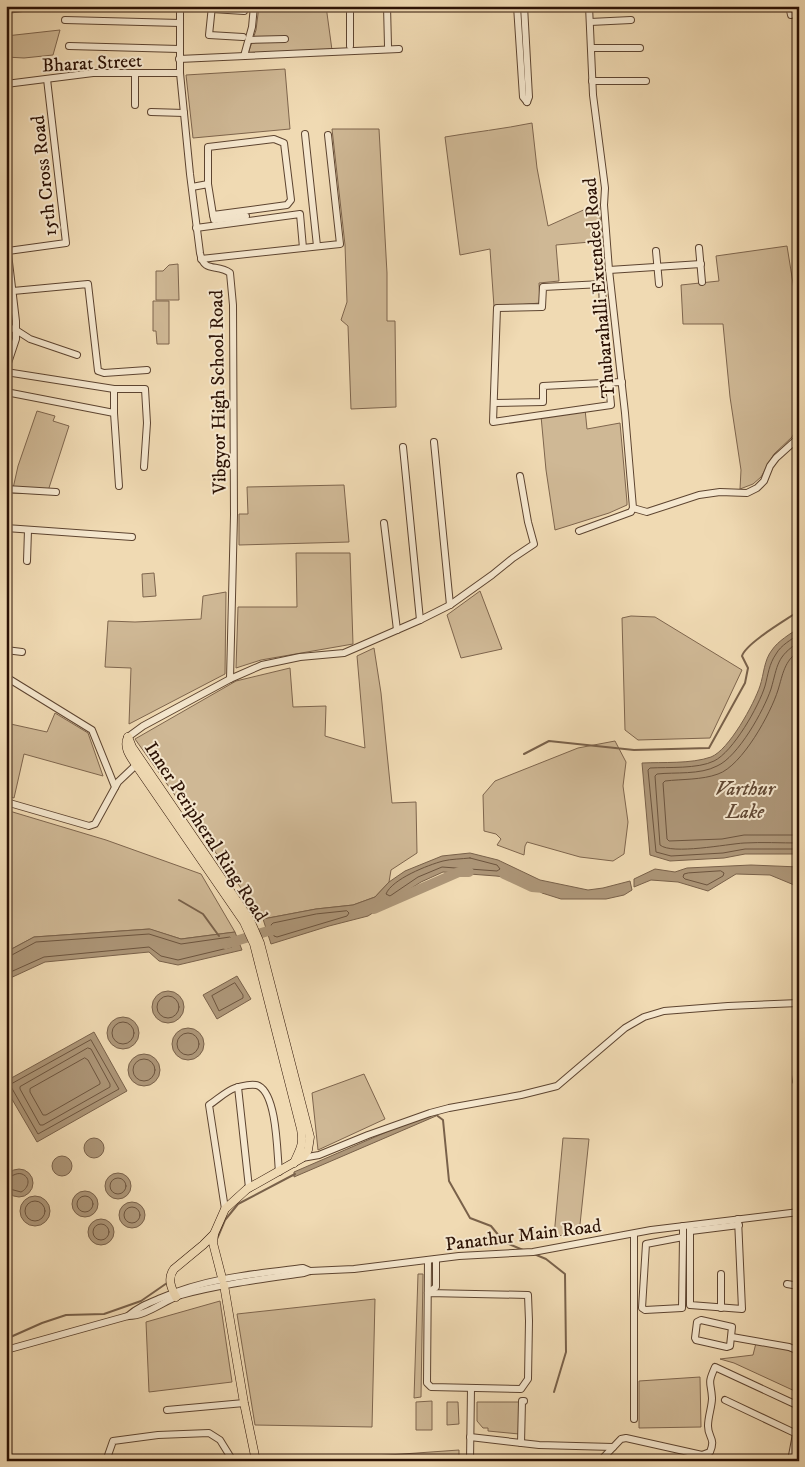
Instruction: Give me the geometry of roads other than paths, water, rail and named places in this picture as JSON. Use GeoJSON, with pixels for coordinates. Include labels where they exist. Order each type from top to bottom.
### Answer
{"type":"FeatureCollection","features":[{"type":"Feature","properties":{"kind":"main road","name":"Inner Peripheral Ring Road"},"geometry":{"type":"LineString","coordinates":[[128,737],[129,749],[136,765],[247,921]]}},
{"type":"Feature","properties":{"kind":"main road","name":"Inner Peripheral Ring Road"},"geometry":{"type":"LineString","coordinates":[[129,749],[247,921],[257,944],[310,1137],[308,1150],[302,1158]]}},
{"type":"Feature","properties":{"kind":"main road","name":"Inner Peripheral Ring Road"},"geometry":{"type":"LineString","coordinates":[[257,944],[302,1129],[302,1149],[294,1163]]}},
{"type":"Feature","properties":{"kind":"main road"},"geometry":{"type":"LineString","coordinates":[[173,1289],[170,1273],[204,1245],[214,1234],[225,1209],[230,1203],[249,1188],[302,1158]]}},
{"type":"Feature","properties":{"kind":"main road"},"geometry":{"type":"LineString","coordinates":[[214,1234],[214,1246],[223,1282],[256,1461]]}},
{"type":"Feature","properties":{"kind":"street"},"geometry":{"type":"LineString","coordinates":[[6,10],[38,6]]}},
{"type":"Feature","properties":{"kind":"street"},"geometry":{"type":"LineString","coordinates":[[180,6],[180,73],[201,260],[304,248],[328,242]]}},
{"type":"Feature","properties":{"kind":"street"},"geometry":{"type":"LineString","coordinates":[[244,56],[246,38],[253,19],[254,6]]}},
{"type":"Feature","properties":{"kind":"street"},"geometry":{"type":"LineString","coordinates":[[350,6],[350,46]]}},
{"type":"Feature","properties":{"kind":"street"},"geometry":{"type":"LineString","coordinates":[[387,6],[388,46]]}},
{"type":"Feature","properties":{"kind":"street"},"geometry":{"type":"LineString","coordinates":[[517,6],[522,31],[529,97],[527,102],[523,97],[523,47]]}},
{"type":"Feature","properties":{"kind":"street"},"geometry":{"type":"LineString","coordinates":[[522,31],[524,6]]}},
{"type":"Feature","properties":{"kind":"street","name":"Thubarahalli Extended Road"},"geometry":{"type":"LineString","coordinates":[[589,6],[592,81],[605,188],[604,205],[609,270],[622,382],[633,508]]}},
{"type":"Feature","properties":{"kind":"street"},"geometry":{"type":"LineString","coordinates":[[789,6],[791,16]]}},
{"type":"Feature","properties":{"kind":"street"},"geometry":{"type":"LineString","coordinates":[[244,11],[212,8],[209,35],[285,39]]}},
{"type":"Feature","properties":{"kind":"street"},"geometry":{"type":"LineString","coordinates":[[65,20],[180,23]]}},
{"type":"Feature","properties":{"kind":"street"},"geometry":{"type":"LineString","coordinates":[[590,22],[631,20]]}},
{"type":"Feature","properties":{"kind":"street"},"geometry":{"type":"LineString","coordinates":[[69,46],[179,49]]}},
{"type":"Feature","properties":{"kind":"street"},"geometry":{"type":"LineString","coordinates":[[592,48],[640,48]]}},
{"type":"Feature","properties":{"kind":"street"},"geometry":{"type":"LineString","coordinates":[[179,59],[399,49]]}},
{"type":"Feature","properties":{"kind":"street","name":"Bharat Street"},"geometry":{"type":"LineString","coordinates":[[6,84],[94,73],[180,73]]}},
{"type":"Feature","properties":{"kind":"street"},"geometry":{"type":"LineString","coordinates":[[135,73],[135,105]]}},
{"type":"Feature","properties":{"kind":"street","name":"15th Cross Road"},"geometry":{"type":"LineString","coordinates":[[8,251],[66,243],[47,79]]}},
{"type":"Feature","properties":{"kind":"street"},"geometry":{"type":"LineString","coordinates":[[592,81],[646,81]]}},
{"type":"Feature","properties":{"kind":"street"},"geometry":{"type":"LineString","coordinates":[[151,112],[184,113]]}},
{"type":"Feature","properties":{"kind":"street"},"geometry":{"type":"LineString","coordinates":[[305,134],[317,244]]}},
{"type":"Feature","properties":{"kind":"street"},"geometry":{"type":"LineString","coordinates":[[317,244],[340,244],[328,135]]}},
{"type":"Feature","properties":{"kind":"street"},"geometry":{"type":"LineString","coordinates":[[208,147],[274,139],[284,143],[291,200],[288,206],[213,215]]}},
{"type":"Feature","properties":{"kind":"street"},"geometry":{"type":"LineString","coordinates":[[237,140],[208,144],[208,184],[214,220],[246,216]]}},
{"type":"Feature","properties":{"kind":"street"},"geometry":{"type":"LineString","coordinates":[[192,187],[208,184]]}},
{"type":"Feature","properties":{"kind":"street"},"geometry":{"type":"LineString","coordinates":[[196,228],[300,214],[304,248]]}},
{"type":"Feature","properties":{"kind":"street"},"geometry":{"type":"LineString","coordinates":[[6,237],[8,274],[13,291],[16,330],[13,351],[6,370],[114,389],[145,389],[148,423],[144,467]]}},
{"type":"Feature","properties":{"kind":"street"},"geometry":{"type":"LineString","coordinates":[[699,248],[702,282]]}},
{"type":"Feature","properties":{"kind":"street"},"geometry":{"type":"LineString","coordinates":[[656,251],[659,284]]}},
{"type":"Feature","properties":{"kind":"street","name":"Vibgyor High School Road"},"geometry":{"type":"LineString","coordinates":[[201,260],[210,268],[225,269],[230,273],[233,305],[234,515],[230,679]]}},
{"type":"Feature","properties":{"kind":"street"},"geometry":{"type":"LineString","coordinates":[[609,270],[701,264]]}},
{"type":"Feature","properties":{"kind":"street"},"geometry":{"type":"LineString","coordinates":[[13,291],[88,284],[98,371],[104,373],[147,370]]}},
{"type":"Feature","properties":{"kind":"street"},"geometry":{"type":"LineString","coordinates":[[602,284],[604,332],[610,405],[493,422],[497,308],[542,306],[542,287],[602,284]]}},
{"type":"Feature","properties":{"kind":"street"},"geometry":{"type":"LineString","coordinates":[[6,326],[30,339],[77,355]]}},
{"type":"Feature","properties":{"kind":"street"},"geometry":{"type":"LineString","coordinates":[[604,332],[616,331]]}},
{"type":"Feature","properties":{"kind":"street"},"geometry":{"type":"LineString","coordinates":[[494,403],[543,402],[543,386],[622,382]]}},
{"type":"Feature","properties":{"kind":"street"},"geometry":{"type":"LineString","coordinates":[[114,389],[120,486]]}},
{"type":"Feature","properties":{"kind":"street"},"geometry":{"type":"LineString","coordinates":[[6,392],[114,413]]}},
{"type":"Feature","properties":{"kind":"street"},"geometry":{"type":"LineString","coordinates":[[579,531],[631,512],[633,508],[647,512],[699,495],[720,492],[747,493],[757,488],[764,481],[770,466],[796,440],[799,434]]}},
{"type":"Feature","properties":{"kind":"street"},"geometry":{"type":"LineString","coordinates":[[434,442],[450,605]]}},
{"type":"Feature","properties":{"kind":"street"},"geometry":{"type":"LineString","coordinates":[[403,446],[420,620]]}},
{"type":"Feature","properties":{"kind":"street"},"geometry":{"type":"LineString","coordinates":[[128,737],[143,726],[230,679],[262,665],[300,657],[344,654],[450,605],[534,544],[520,476]]}},
{"type":"Feature","properties":{"kind":"street"},"geometry":{"type":"LineString","coordinates":[[6,489],[56,492]]}},
{"type":"Feature","properties":{"kind":"street"},"geometry":{"type":"LineString","coordinates":[[384,524],[396,630]]}},
{"type":"Feature","properties":{"kind":"street"},"geometry":{"type":"LineString","coordinates":[[6,555],[7,528],[132,537]]}},
{"type":"Feature","properties":{"kind":"street"},"geometry":{"type":"LineString","coordinates":[[27,561],[28,530]]}},
{"type":"Feature","properties":{"kind":"street"},"geometry":{"type":"LineString","coordinates":[[6,650],[22,652]]}},
{"type":"Feature","properties":{"kind":"street"},"geometry":{"type":"LineString","coordinates":[[6,677],[92,730],[116,784]]}},
{"type":"Feature","properties":{"kind":"street"},"geometry":{"type":"LineString","coordinates":[[6,802],[89,826],[95,824],[116,784],[136,765]]}},
{"type":"Feature","properties":{"kind":"street"},"geometry":{"type":"LineString","coordinates":[[302,1158],[319,1155],[430,1113],[557,1086],[625,1028],[644,1017],[664,1011],[799,1003]]}},
{"type":"Feature","properties":{"kind":"street"},"geometry":{"type":"LineString","coordinates":[[796,1081],[799,1064]]}},
{"type":"Feature","properties":{"kind":"street"},"geometry":{"type":"LineString","coordinates":[[225,1209],[209,1105],[235,1088],[254,1084],[258,1086],[269,1100],[273,1110],[279,1172]]}},
{"type":"Feature","properties":{"kind":"street"},"geometry":{"type":"LineString","coordinates":[[238,1087],[249,1188]]}},
{"type":"Feature","properties":{"kind":"street","name":"Panathur Main Road"},"geometry":{"type":"LineString","coordinates":[[6,1350],[128,1316],[135,1310],[173,1289],[303,1268],[310,1271],[354,1269],[436,1259],[533,1252],[634,1234],[738,1222],[799,1212]]}},
{"type":"Feature","properties":{"kind":"street"},"geometry":{"type":"LineString","coordinates":[[688,1228],[690,1305],[742,1309],[738,1222]]}},
{"type":"Feature","properties":{"kind":"street"},"geometry":{"type":"LineString","coordinates":[[683,1237],[646,1244],[642,1308],[645,1310],[682,1308],[683,1237],[688,1228]]}},
{"type":"Feature","properties":{"kind":"street"},"geometry":{"type":"LineString","coordinates":[[634,1234],[634,1419]]}},
{"type":"Feature","properties":{"kind":"street"},"geometry":{"type":"LineString","coordinates":[[428,1293],[436,1287],[436,1259]]}},
{"type":"Feature","properties":{"kind":"street"},"geometry":{"type":"LineString","coordinates":[[428,1260],[427,1383],[431,1387],[521,1389],[528,1379],[530,1321],[528,1295],[428,1293]]}},
{"type":"Feature","properties":{"kind":"street"},"geometry":{"type":"LineString","coordinates":[[721,1274],[721,1308]]}},
{"type":"Feature","properties":{"kind":"street"},"geometry":{"type":"LineString","coordinates":[[787,1284],[799,1286]]}},
{"type":"Feature","properties":{"kind":"street"},"geometry":{"type":"LineString","coordinates":[[701,1320],[732,1327],[732,1337],[729,1347],[697,1341],[694,1338],[697,1322],[701,1320]]}},
{"type":"Feature","properties":{"kind":"street"},"geometry":{"type":"LineString","coordinates":[[732,1337],[790,1347],[799,1351]]}},
{"type":"Feature","properties":{"kind":"street"},"geometry":{"type":"LineString","coordinates":[[600,1461],[621,1439],[626,1438],[702,1456],[710,1452],[713,1446],[713,1438],[708,1426],[712,1398],[710,1379],[715,1367],[799,1406]]}},
{"type":"Feature","properties":{"kind":"street"},"geometry":{"type":"LineString","coordinates":[[470,1461],[471,1388]]}},
{"type":"Feature","properties":{"kind":"street"},"geometry":{"type":"LineString","coordinates":[[725,1400],[797,1435],[796,1448],[791,1461]]}},
{"type":"Feature","properties":{"kind":"street"},"geometry":{"type":"LineString","coordinates":[[521,1442],[522,1401],[524,1401]]}},
{"type":"Feature","properties":{"kind":"street"},"geometry":{"type":"LineString","coordinates":[[168,1410],[244,1403]]}},
{"type":"Feature","properties":{"kind":"street"},"geometry":{"type":"LineString","coordinates":[[106,1461],[113,1441],[158,1435],[209,1433],[220,1440],[233,1461]]}},
{"type":"Feature","properties":{"kind":"street"},"geometry":{"type":"LineString","coordinates":[[470,1437],[552,1446],[613,1447]]}},
{"type":"Feature","properties":{"kind":"water","name":"Varthur Lake"},"geometry":{"type":"Polygon","coordinates":[[[799,628],[799,854],[745,854],[724,858],[670,861],[650,855],[642,763],[695,761],[718,753],[740,726],[752,704],[760,686],[769,654],[781,641],[799,628]]]}},
{"type":"Feature","properties":{"kind":"water"},"geometry":{"type":"Polygon","coordinates":[[[470,853],[498,860],[540,880],[588,890],[630,881],[632,890],[624,895],[606,899],[561,899],[542,893],[521,879],[443,872],[421,882],[368,916],[271,944],[263,919],[316,909],[353,905],[375,897],[389,882],[405,871],[442,856],[470,853]]]}},
{"type":"Feature","properties":{"kind":"water"},"geometry":{"type":"Polygon","coordinates":[[[751,865],[799,867],[799,887],[770,875],[736,874],[708,891],[678,882],[651,880],[634,887],[634,879],[655,869],[675,872],[687,868],[751,865]]]}},
{"type":"Feature","properties":{"kind":"water"},"geometry":{"type":"Polygon","coordinates":[[[150,929],[181,939],[235,932],[242,950],[178,965],[159,961],[149,952],[45,962],[6,980],[6,952],[34,937],[150,929]]]}},
{"type":"Feature","properties":{"kind":"water"},"geometry":{"type":"Polygon","coordinates":[[[237,976],[251,999],[217,1019],[203,995],[237,976]]]}},
{"type":"Feature","properties":{"kind":"water"},"geometry":{"type":"Polygon","coordinates":[[[168,991],[174,992],[179,996],[183,1001],[183,1013],[179,1018],[174,1022],[168,1023],[162,1022],[157,1018],[153,1013],[152,1007],[153,1001],[157,996],[162,992],[168,991]]]}},
{"type":"Feature","properties":{"kind":"water"},"geometry":{"type":"Polygon","coordinates":[[[123,1017],[129,1018],[134,1022],[138,1027],[138,1039],[134,1044],[129,1048],[123,1049],[117,1048],[112,1044],[108,1039],[107,1033],[108,1027],[112,1022],[117,1018],[123,1017]]]}},
{"type":"Feature","properties":{"kind":"water"},"geometry":{"type":"Polygon","coordinates":[[[188,1028],[194,1029],[199,1033],[203,1038],[203,1050],[199,1055],[194,1059],[188,1060],[182,1059],[177,1055],[173,1050],[172,1044],[173,1038],[177,1033],[182,1029],[188,1028]]]}},
{"type":"Feature","properties":{"kind":"water"},"geometry":{"type":"Polygon","coordinates":[[[94,1032],[127,1091],[37,1142],[6,1089],[6,1081],[94,1032]]]}},
{"type":"Feature","properties":{"kind":"water"},"geometry":{"type":"Polygon","coordinates":[[[144,1054],[150,1055],[155,1059],[159,1064],[159,1076],[155,1081],[150,1085],[144,1086],[138,1085],[133,1081],[129,1076],[128,1070],[129,1064],[133,1059],[138,1055],[144,1054]]]}},
{"type":"Feature","properties":{"kind":"water"},"geometry":{"type":"Polygon","coordinates":[[[435,1111],[436,1116],[294,1177],[294,1172],[435,1111]]]}},
{"type":"Feature","properties":{"kind":"water"},"geometry":{"type":"Polygon","coordinates":[[[94,1138],[101,1141],[104,1148],[101,1155],[94,1158],[87,1155],[84,1148],[87,1141],[94,1138]]]}},
{"type":"Feature","properties":{"kind":"water"},"geometry":{"type":"Polygon","coordinates":[[[62,1156],[69,1159],[72,1166],[69,1173],[62,1176],[55,1173],[52,1166],[55,1159],[62,1156]]]}},
{"type":"Feature","properties":{"kind":"water"},"geometry":{"type":"Polygon","coordinates":[[[19,1169],[29,1173],[33,1183],[29,1193],[19,1197],[9,1193],[5,1183],[9,1173],[19,1169]]]}},
{"type":"Feature","properties":{"kind":"water"},"geometry":{"type":"Polygon","coordinates":[[[118,1173],[127,1177],[131,1186],[127,1195],[118,1199],[109,1195],[105,1186],[109,1177],[118,1173]]]}},
{"type":"Feature","properties":{"kind":"water"},"geometry":{"type":"Polygon","coordinates":[[[85,1191],[94,1195],[98,1204],[94,1213],[85,1217],[76,1213],[72,1204],[76,1195],[85,1191]]]}},
{"type":"Feature","properties":{"kind":"water"},"geometry":{"type":"Polygon","coordinates":[[[35,1196],[45,1201],[50,1211],[45,1221],[35,1226],[25,1221],[20,1211],[25,1201],[35,1196]]]}},
{"type":"Feature","properties":{"kind":"water"},"geometry":{"type":"Polygon","coordinates":[[[132,1202],[141,1206],[145,1215],[141,1224],[132,1228],[123,1224],[119,1215],[123,1206],[132,1202]]]}},
{"type":"Feature","properties":{"kind":"water"},"geometry":{"type":"Polygon","coordinates":[[[101,1219],[110,1223],[114,1232],[110,1241],[101,1245],[92,1241],[88,1232],[92,1223],[101,1219]]]}},
{"type":"Feature","properties":{"kind":"waterway"},"geometry":{"type":"LineString","coordinates":[[524,754],[549,741],[634,750],[709,748],[745,683],[748,668],[742,656],[745,651],[758,638],[799,611]]}},
{"type":"Feature","properties":{"kind":"waterway"},"geometry":{"type":"LineString","coordinates":[[374,909],[459,872],[469,872]]}},
{"type":"Feature","properties":{"kind":"waterway"},"geometry":{"type":"LineString","coordinates":[[504,874],[532,887],[544,888]]}},
{"type":"Feature","properties":{"kind":"waterway"},"geometry":{"type":"LineString","coordinates":[[179,900],[203,914],[219,936]]}},
{"type":"Feature","properties":{"kind":"waterway"},"geometry":{"type":"LineString","coordinates":[[226,944],[280,929]]}},
{"type":"Feature","properties":{"kind":"waterway"},"geometry":{"type":"LineString","coordinates":[[435,1114],[443,1120],[449,1181],[470,1218],[491,1226],[504,1242],[523,1250]]}},
{"type":"Feature","properties":{"kind":"waterway"},"geometry":{"type":"LineString","coordinates":[[217,1239],[225,1220],[238,1204],[295,1174]]}},
{"type":"Feature","properties":{"kind":"waterway"},"geometry":{"type":"LineString","coordinates":[[534,1254],[546,1259],[565,1274],[566,1352],[554,1392]]}},
{"type":"Feature","properties":{"kind":"waterway"},"geometry":{"type":"LineString","coordinates":[[6,1339],[66,1315],[104,1314],[141,1301],[167,1283]]}}]}
